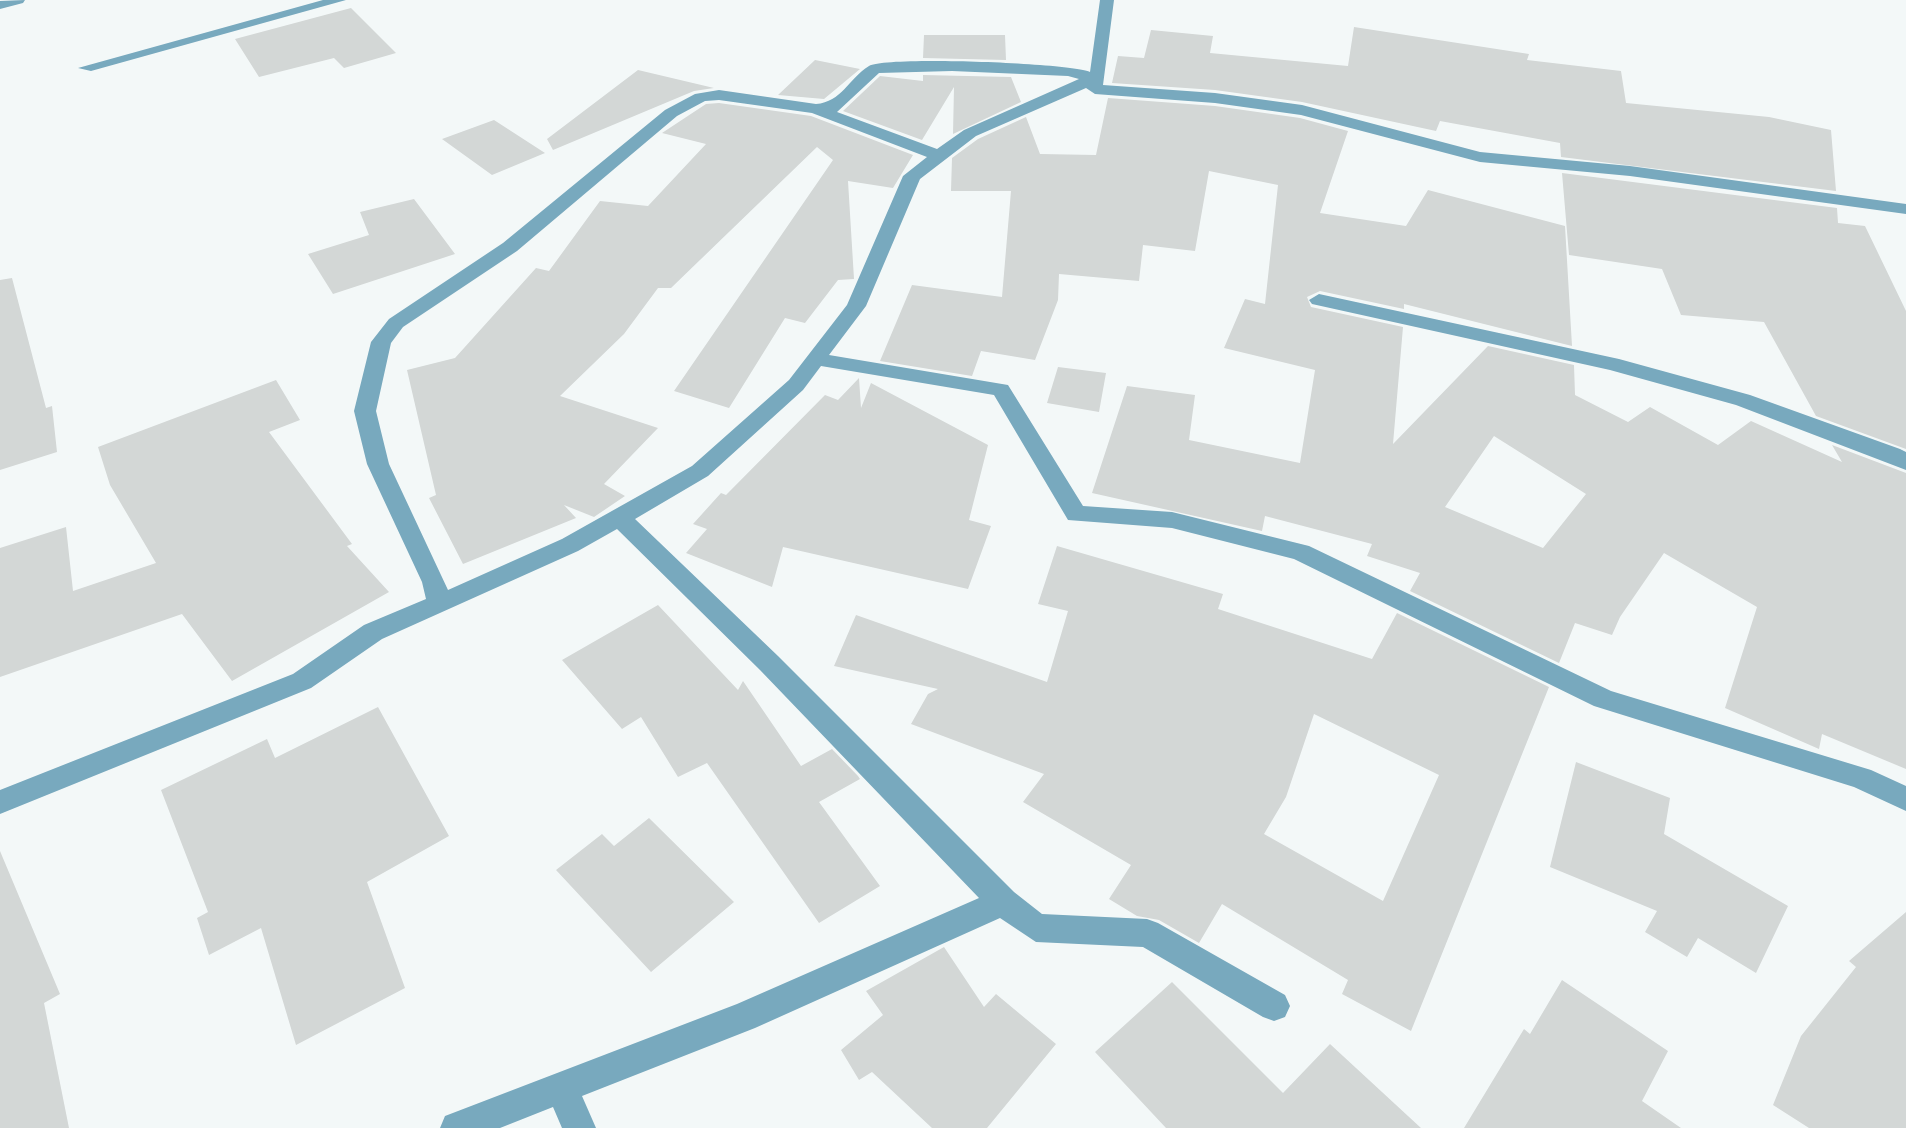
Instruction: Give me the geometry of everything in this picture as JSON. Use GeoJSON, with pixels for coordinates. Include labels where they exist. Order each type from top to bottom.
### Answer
{"type":"FeatureCollection","features":[{"type":"Feature","properties":{"kind":"street"},"geometry":{"type":"LineString","coordinates":[[0,5],[18,0]]}},
{"type":"Feature","properties":{"kind":"street"},"geometry":{"type":"LineString","coordinates":[[86,68],[339,0]]}},
{"type":"Feature","properties":{"kind":"street"},"geometry":{"type":"LineString","coordinates":[[1092,85],[1107,0]]}},
{"type":"Feature","properties":{"kind":"street"},"geometry":{"type":"LineString","coordinates":[[816,109],[836,107],[875,69],[952,66],[1068,71],[1083,74],[1092,85]]}},
{"type":"Feature","properties":{"kind":"street"},"geometry":{"type":"LineString","coordinates":[[0,802],[302,681],[373,632],[570,545],[700,471],[796,385],[856,306],[912,176],[970,133],[1092,85],[1302,110],[1480,157],[1630,171],[1906,209]]}},
{"type":"Feature","properties":{"kind":"street"},"geometry":{"type":"LineString","coordinates":[[439,604],[434,582],[378,464],[365,411],[381,342],[396,323],[489,264],[671,113],[701,97],[736,96],[816,109],[937,155]]}},
{"type":"Feature","properties":{"kind":"street"},"geometry":{"type":"LineString","coordinates":[[1319,300],[1626,368],[1743,400],[1892,454],[1906,462]]}},
{"type":"Feature","properties":{"kind":"street"},"geometry":{"type":"LineString","coordinates":[[816,359],[1001,390],[1076,514],[1172,520],[1301,552],[1603,699],[1861,778],[1906,799]]}},
{"type":"Feature","properties":{"kind":"street"},"geometry":{"type":"LineString","coordinates":[[619,517],[769,663],[1003,902],[1036,928],[1147,933],[1274,1006]]}},
{"type":"Feature","properties":{"kind":"street"},"geometry":{"type":"LineString","coordinates":[[457,1128],[744,1017],[1003,902]]}},
{"type":"Feature","properties":{"kind":"street"},"geometry":{"type":"LineString","coordinates":[[562,1089],[579,1128]]}},
{"type":"Feature","properties":{"kind":"building"},"geometry":{"type":"Polygon","coordinates":[[[351,8],[396,53],[344,68],[334,58],[259,77],[235,39],[351,8]]]}},
{"type":"Feature","properties":{"kind":"building"},"geometry":{"type":"Polygon","coordinates":[[[1354,27],[1529,54],[1527,60],[1621,71],[1626,103],[1769,117],[1831,130],[1836,191],[1561,157],[1560,143],[1440,121],[1436,131],[1302,102],[1215,90],[1112,83],[1118,56],[1144,58],[1151,30],[1213,36],[1210,53],[1348,66],[1354,27]]]}},
{"type":"Feature","properties":{"kind":"building"},"geometry":{"type":"Polygon","coordinates":[[[924,35],[1005,35],[1006,60],[923,58],[924,35]]]}},
{"type":"Feature","properties":{"kind":"building"},"geometry":{"type":"Polygon","coordinates":[[[815,60],[860,69],[824,99],[778,95],[815,60]]]}},
{"type":"Feature","properties":{"kind":"building"},"geometry":{"type":"Polygon","coordinates":[[[638,70],[714,88],[694,91],[553,150],[547,139],[638,70]]]}},
{"type":"Feature","properties":{"kind":"building"},"geometry":{"type":"Polygon","coordinates":[[[923,75],[1011,77],[1021,102],[953,134],[954,87],[922,140],[843,111],[880,76],[923,81],[923,75]]]}},
{"type":"Feature","properties":{"kind":"building"},"geometry":{"type":"Polygon","coordinates":[[[1108,98],[1215,106],[1300,118],[1348,131],[1320,213],[1406,226],[1428,190],[1565,226],[1572,346],[1404,304],[1404,309],[1320,291],[1307,297],[1311,307],[1403,327],[1393,444],[1488,346],[1574,365],[1575,395],[1628,422],[1650,407],[1718,445],[1751,421],[1842,462],[1832,445],[1906,473],[1906,769],[1822,734],[1819,749],[1725,708],[1757,607],[1664,553],[1620,617],[1612,635],[1575,623],[1559,663],[1410,591],[1420,573],[1367,556],[1372,544],[1265,516],[1262,531],[1092,493],[1127,386],[1195,395],[1189,440],[1300,463],[1315,370],[1224,348],[1245,299],[1265,304],[1278,185],[1209,171],[1195,251],[1143,245],[1139,281],[1059,274],[1058,300],[1035,360],[981,351],[972,376],[880,361],[912,285],[1002,297],[1011,191],[951,191],[952,158],[978,139],[1026,117],[1040,154],[1096,155],[1108,98]],[[1494,436],[1445,507],[1543,548],[1586,494],[1494,436]]]}},
{"type":"Feature","properties":{"kind":"building"},"geometry":{"type":"Polygon","coordinates":[[[719,103],[811,116],[913,155],[893,188],[848,181],[854,279],[838,280],[805,323],[785,318],[729,408],[674,391],[833,160],[817,147],[671,288],[658,288],[624,334],[560,396],[658,428],[604,484],[625,496],[594,517],[564,505],[576,518],[463,564],[429,498],[436,495],[407,370],[455,358],[536,268],[549,271],[600,201],[648,206],[706,144],[662,133],[706,104],[719,103]]]}},
{"type":"Feature","properties":{"kind":"building"},"geometry":{"type":"Polygon","coordinates":[[[494,120],[545,153],[492,175],[442,139],[494,120]]]}},
{"type":"Feature","properties":{"kind":"building"},"geometry":{"type":"Polygon","coordinates":[[[1562,173],[1837,208],[1838,223],[1865,226],[1906,311],[1906,449],[1816,416],[1764,322],[1681,315],[1662,269],[1569,255],[1562,173]]]}},
{"type":"Feature","properties":{"kind":"building"},"geometry":{"type":"Polygon","coordinates":[[[414,199],[455,254],[333,294],[308,254],[369,235],[360,212],[414,199]]]}},
{"type":"Feature","properties":{"kind":"building"},"geometry":{"type":"Polygon","coordinates":[[[12,278],[46,408],[52,406],[57,452],[0,470],[0,280],[12,278]]]}},
{"type":"Feature","properties":{"kind":"building"},"geometry":{"type":"Polygon","coordinates":[[[1058,367],[1106,373],[1099,412],[1047,403],[1058,367]]]}},
{"type":"Feature","properties":{"kind":"building"},"geometry":{"type":"Polygon","coordinates":[[[859,378],[861,408],[871,383],[988,445],[969,520],[991,526],[968,589],[783,547],[772,587],[686,553],[707,529],[693,524],[721,493],[726,495],[825,395],[838,400],[859,378]]]}},
{"type":"Feature","properties":{"kind":"building"},"geometry":{"type":"Polygon","coordinates":[[[276,380],[300,420],[269,432],[352,544],[347,546],[389,592],[232,681],[182,614],[0,677],[0,548],[66,527],[73,591],[156,563],[110,485],[98,447],[276,380]]]}},
{"type":"Feature","properties":{"kind":"building"},"geometry":{"type":"Polygon","coordinates":[[[1057,546],[1223,594],[1218,609],[1372,659],[1397,613],[1549,687],[1411,1031],[1342,994],[1348,980],[1222,904],[1199,943],[1159,920],[1137,916],[1109,899],[1131,865],[1023,802],[1044,774],[911,724],[928,694],[938,689],[834,666],[856,615],[1047,682],[1068,611],[1038,604],[1057,546]],[[1314,714],[1286,797],[1264,834],[1383,901],[1439,775],[1314,714]]]}},
{"type":"Feature","properties":{"kind":"building"},"geometry":{"type":"Polygon","coordinates":[[[658,605],[738,690],[743,681],[801,766],[832,749],[858,776],[860,779],[819,802],[880,886],[819,923],[707,763],[678,777],[641,717],[622,729],[562,660],[658,605]]]}},
{"type":"Feature","properties":{"kind":"building"},"geometry":{"type":"Polygon","coordinates":[[[378,707],[449,836],[367,882],[405,988],[296,1045],[261,928],[209,955],[197,918],[208,912],[161,790],[267,739],[275,758],[378,707]]]}},
{"type":"Feature","properties":{"kind":"building"},"geometry":{"type":"Polygon","coordinates":[[[1576,762],[1670,798],[1664,834],[1788,906],[1756,973],[1698,938],[1687,957],[1645,932],[1657,911],[1550,867],[1576,762]]]}},
{"type":"Feature","properties":{"kind":"building"},"geometry":{"type":"Polygon","coordinates":[[[649,818],[734,902],[651,972],[556,870],[602,834],[614,846],[649,818]]]}},
{"type":"Feature","properties":{"kind":"building"},"geometry":{"type":"Polygon","coordinates":[[[0,851],[60,994],[44,1003],[69,1128],[0,1128],[0,851]]]}},
{"type":"Feature","properties":{"kind":"building"},"geometry":{"type":"Polygon","coordinates":[[[1906,912],[1906,1128],[1809,1128],[1773,1105],[1801,1036],[1856,967],[1849,961],[1906,912]]]}},
{"type":"Feature","properties":{"kind":"building"},"geometry":{"type":"Polygon","coordinates":[[[944,947],[984,1007],[996,994],[1056,1044],[987,1128],[932,1128],[872,1072],[859,1080],[841,1050],[883,1015],[866,991],[944,947]]]}},
{"type":"Feature","properties":{"kind":"building"},"geometry":{"type":"Polygon","coordinates":[[[1562,980],[1668,1051],[1642,1101],[1681,1128],[1464,1128],[1524,1029],[1530,1034],[1562,980]]]}},
{"type":"Feature","properties":{"kind":"building"},"geometry":{"type":"Polygon","coordinates":[[[1172,982],[1283,1093],[1330,1044],[1421,1128],[1166,1128],[1095,1052],[1172,982]]]}}]}
